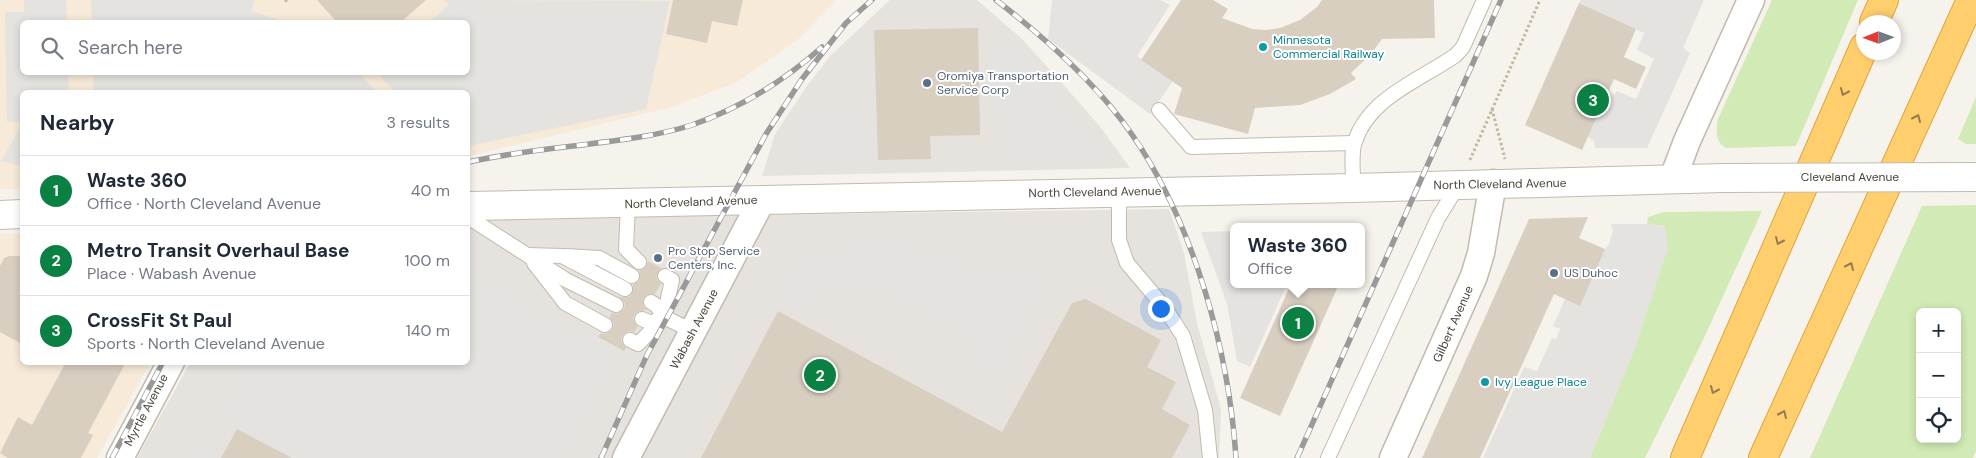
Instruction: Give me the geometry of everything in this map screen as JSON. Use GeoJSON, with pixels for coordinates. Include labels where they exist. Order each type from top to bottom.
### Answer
{"type":"FeatureCollection","features":[{"type":"Feature","properties":{"kind":"highway"},"geometry":{"type":"LineString","coordinates":[[1877,15],[1884,0]]}},
{"type":"Feature","properties":{"kind":"highway"},"geometry":{"type":"LineString","coordinates":[[1763,458],[1971,0]]}},
{"type":"Feature","properties":{"kind":"highway"},"geometry":{"type":"LineString","coordinates":[[1685,458],[1859,60]]}},
{"type":"Feature","properties":{"kind":"street"},"geometry":{"type":"LineString","coordinates":[[1673,178],[1687,141],[1751,0]]}},
{"type":"Feature","properties":{"kind":"street","name":"Cleveland Avenue"},"geometry":{"type":"LineString","coordinates":[[1723,178],[1976,177]]}},
{"type":"Feature","properties":{"kind":"street","name":"North Cleveland Avenue"},"geometry":{"type":"LineString","coordinates":[[470,206],[1353,188],[1723,178]]}},
{"type":"Feature","properties":{"kind":"street","name":"Gilbert Avenue"},"geometry":{"type":"LineString","coordinates":[[1394,458],[1474,276],[1499,184]]}},
{"type":"Feature","properties":{"kind":"street","name":"Wabash Avenue"},"geometry":{"type":"LineString","coordinates":[[626,458],[762,200]]}},
{"type":"Feature","properties":{"kind":"street"},"geometry":{"type":"LineString","coordinates":[[0,215],[20,214]]}},
{"type":"Feature","properties":{"kind":"street","name":"Myrtle Avenue"},"geometry":{"type":"LineString","coordinates":[[120,458],[169,365]]}},
{"type":"Feature","properties":{"kind":"lane"},"geometry":{"type":"LineString","coordinates":[[1353,188],[1354,143],[1366,120],[1391,96],[1456,55],[1463,47],[1484,0]]}},
{"type":"Feature","properties":{"kind":"lane"},"geometry":{"type":"LineString","coordinates":[[1159,110],[1191,146],[1354,143]]}},
{"type":"Feature","properties":{"kind":"lane"},"geometry":{"type":"LineString","coordinates":[[1328,458],[1438,218],[1459,184]]}},
{"type":"Feature","properties":{"kind":"lane"},"geometry":{"type":"LineString","coordinates":[[1119,192],[1119,240],[1127,264],[1165,308],[1183,336],[1205,410],[1210,458]]}},
{"type":"Feature","properties":{"kind":"lane"},"geometry":{"type":"LineString","coordinates":[[628,204],[626,249],[639,262]]}},
{"type":"Feature","properties":{"kind":"lane"},"geometry":{"type":"LineString","coordinates":[[470,218],[566,280],[616,305]]}},
{"type":"Feature","properties":{"kind":"lane"},"geometry":{"type":"LineString","coordinates":[[527,254],[599,258],[626,249]]}},
{"type":"Feature","properties":{"kind":"lane"},"geometry":{"type":"LineString","coordinates":[[527,254],[565,303],[605,325]]}},
{"type":"Feature","properties":{"kind":"lane"},"geometry":{"type":"LineString","coordinates":[[562,256],[625,289]]}},
{"type":"Feature","properties":{"kind":"lane"},"geometry":{"type":"LineString","coordinates":[[599,258],[632,276]]}},
{"type":"Feature","properties":{"kind":"lane"},"geometry":{"type":"LineString","coordinates":[[630,340],[638,344],[664,317],[672,280],[665,276]]}},
{"type":"Feature","properties":{"kind":"lane"},"geometry":{"type":"LineString","coordinates":[[658,289],[663,292],[664,317]]}},
{"type":"Feature","properties":{"kind":"lane"},"geometry":{"type":"LineString","coordinates":[[651,302],[657,306],[664,317],[692,331]]}},
{"type":"Feature","properties":{"kind":"lane"},"geometry":{"type":"LineString","coordinates":[[642,319],[651,322],[664,317]]}},
{"type":"Feature","properties":{"kind":"path"},"geometry":{"type":"LineString","coordinates":[[1459,184],[1540,0]]}},
{"type":"Feature","properties":{"kind":"path"},"geometry":{"type":"LineString","coordinates":[[1492,109],[1505,155],[1499,184]]}},
{"type":"Feature","properties":{"kind":"shaded area"},"geometry":{"type":"Polygon","coordinates":[[[0,0],[835,0],[800,38],[737,82],[672,107],[470,156],[470,90],[20,90],[20,189],[0,189],[0,0]]]}},
{"type":"Feature","properties":{"kind":"shaded area"},"geometry":{"type":"Polygon","coordinates":[[[24,0],[66,0],[67,20],[20,20],[20,75],[68,75],[69,90],[20,90],[20,124],[19,122],[7,122],[5,12],[24,12],[24,0]]]}},
{"type":"Feature","properties":{"kind":"shaded area"},"geometry":{"type":"Polygon","coordinates":[[[91,0],[255,0],[251,11],[280,20],[92,20],[91,0]]]}},
{"type":"Feature","properties":{"kind":"shaded area"},"geometry":{"type":"Polygon","coordinates":[[[444,0],[670,1],[646,109],[470,146],[470,90],[393,90],[379,75],[470,75],[470,20],[431,20],[449,5],[444,0]]]}},
{"type":"Feature","properties":{"kind":"shaded area"},"geometry":{"type":"Polygon","coordinates":[[[890,0],[977,0],[1021,38],[1063,84],[1102,129],[1130,168],[762,176],[775,134],[807,86],[831,55],[890,0]]]}},
{"type":"Feature","properties":{"kind":"shaded area"},"geometry":{"type":"Polygon","coordinates":[[[1052,0],[1160,0],[1170,5],[1137,56],[1173,81],[1150,114],[1048,39],[1052,0]]]}},
{"type":"Feature","properties":{"kind":"shaded area"},"geometry":{"type":"Polygon","coordinates":[[[1581,0],[1704,0],[1683,48],[1690,53],[1647,148],[1595,148],[1594,141],[1588,137],[1608,92],[1614,95],[1617,91],[1636,99],[1654,59],[1637,50],[1644,33],[1579,3],[1581,0]]]}},
{"type":"Feature","properties":{"kind":"shaded area"},"geometry":{"type":"Polygon","coordinates":[[[1016,44],[1118,160],[994,162],[990,45],[1016,44]]]}},
{"type":"Feature","properties":{"kind":"shaded area"},"geometry":{"type":"Polygon","coordinates":[[[93,75],[361,75],[375,90],[94,90],[93,75]]]}},
{"type":"Feature","properties":{"kind":"shaded area"},"geometry":{"type":"Polygon","coordinates":[[[875,100],[876,163],[786,165],[785,128],[808,102],[875,100]]]}},
{"type":"Feature","properties":{"kind":"shaded area"},"geometry":{"type":"Polygon","coordinates":[[[20,128],[20,166],[1,161],[20,128]]]}},
{"type":"Feature","properties":{"kind":"shaded area"},"geometry":{"type":"Polygon","coordinates":[[[1169,209],[1184,253],[1197,323],[1221,409],[1219,458],[137,458],[189,365],[470,365],[470,219],[1169,209]]]}},
{"type":"Feature","properties":{"kind":"shaded area"},"geometry":{"type":"Polygon","coordinates":[[[1611,224],[1665,226],[1668,248],[1636,345],[1590,458],[1483,458],[1524,367],[1537,371],[1552,338],[1556,339],[1560,329],[1553,326],[1565,299],[1609,244],[1613,231],[1611,224]]]}},
{"type":"Feature","properties":{"kind":"shaded area"},"geometry":{"type":"Polygon","coordinates":[[[1230,231],[1230,288],[1285,288],[1250,367],[1237,361],[1227,304],[1201,232],[1230,231]]]}},
{"type":"Feature","properties":{"kind":"shaded area"},"geometry":{"type":"Polygon","coordinates":[[[20,233],[20,365],[149,365],[97,458],[0,458],[0,234],[20,233]]]}},
{"type":"Feature","properties":{"kind":"shaded area"},"geometry":{"type":"Polygon","coordinates":[[[865,238],[925,242],[994,276],[1006,256],[1056,280],[1003,385],[958,360],[969,339],[873,289],[847,289],[822,296],[805,317],[764,291],[778,270],[795,257],[815,246],[865,238]]]}},
{"type":"Feature","properties":{"kind":"shaded area"},"geometry":{"type":"Polygon","coordinates":[[[470,269],[625,352],[568,458],[292,458],[212,416],[240,365],[470,365],[470,269]]]}},
{"type":"Feature","properties":{"kind":"shaded area"},"geometry":{"type":"Polygon","coordinates":[[[210,418],[229,428],[213,458],[189,458],[210,418]]]}},
{"type":"Feature","properties":{"kind":"green space"},"geometry":{"type":"Polygon","coordinates":[[[1772,0],[1858,0],[1796,146],[1726,148],[1718,139],[1718,119],[1772,0]]]}},
{"type":"Feature","properties":{"kind":"green space"},"geometry":{"type":"Polygon","coordinates":[[[1976,97],[1976,144],[1966,144],[1958,139],[1976,97]]]}},
{"type":"Feature","properties":{"kind":"green space"},"geometry":{"type":"Polygon","coordinates":[[[1976,205],[1976,451],[1973,458],[1810,458],[1922,206],[1976,205]]]}},
{"type":"Feature","properties":{"kind":"green space"},"geometry":{"type":"Polygon","coordinates":[[[1762,211],[1703,340],[1645,458],[1590,458],[1636,345],[1665,226],[1647,224],[1648,217],[1664,212],[1762,211]]]}},
{"type":"Feature","properties":{"kind":"building"},"geometry":{"type":"Polygon","coordinates":[[[317,0],[426,0],[403,20],[335,20],[317,0]]]}},
{"type":"Feature","properties":{"kind":"building"},"geometry":{"type":"Polygon","coordinates":[[[673,0],[743,0],[737,26],[712,21],[707,43],[666,34],[673,0]]]}},
{"type":"Feature","properties":{"kind":"building","name":"Minnesota Commercial Railway"},"geometry":{"type":"Polygon","coordinates":[[[1181,0],[1213,0],[1228,9],[1222,18],[1252,29],[1266,30],[1280,28],[1300,20],[1317,7],[1322,0],[1434,0],[1435,38],[1382,39],[1371,54],[1351,73],[1356,79],[1330,94],[1300,105],[1255,108],[1248,134],[1174,114],[1182,88],[1141,60],[1181,0]]]}},
{"type":"Feature","properties":{"kind":"building"},"geometry":{"type":"Polygon","coordinates":[[[1579,3],[1636,29],[1624,57],[1646,67],[1636,89],[1614,79],[1582,150],[1525,125],[1579,3]]]}},
{"type":"Feature","properties":{"kind":"building","name":"Oromiya Transportation Service Corp"},"geometry":{"type":"Polygon","coordinates":[[[978,28],[980,135],[930,136],[931,159],[878,160],[874,30],[978,28]]]}},
{"type":"Feature","properties":{"kind":"building","name":"Ivy League Place"},"geometry":{"type":"Polygon","coordinates":[[[1588,217],[1579,238],[1605,249],[1580,306],[1554,294],[1480,458],[1422,458],[1529,219],[1588,217]]]}},
{"type":"Feature","properties":{"kind":"building"},"geometry":{"type":"Polygon","coordinates":[[[20,256],[20,343],[0,332],[0,266],[4,258],[20,256]]]}},
{"type":"Feature","properties":{"kind":"building"},"geometry":{"type":"Polygon","coordinates":[[[648,261],[661,268],[656,277],[661,284],[655,294],[648,294],[644,298],[643,305],[647,310],[637,312],[634,315],[633,320],[638,326],[634,332],[629,331],[622,336],[621,341],[626,348],[624,351],[598,337],[601,333],[606,334],[612,330],[614,324],[609,317],[612,313],[617,314],[624,309],[625,304],[620,297],[629,297],[632,293],[633,285],[640,280],[639,271],[645,268],[648,261]]]}},
{"type":"Feature","properties":{"kind":"building"},"geometry":{"type":"Polygon","coordinates":[[[1289,288],[1337,288],[1280,416],[1240,398],[1289,288]]]}},
{"type":"Feature","properties":{"kind":"building"},"geometry":{"type":"Polygon","coordinates":[[[1086,299],[1161,340],[1147,367],[1176,382],[1162,409],[1190,425],[1172,458],[701,458],[778,311],[1002,432],[1072,303],[1086,299]]]}},
{"type":"Feature","properties":{"kind":"building"},"geometry":{"type":"Polygon","coordinates":[[[64,365],[124,365],[88,433],[93,435],[81,458],[8,458],[0,453],[18,417],[32,425],[64,365]]]}},
{"type":"Feature","properties":{"kind":"building"},"geometry":{"type":"Polygon","coordinates":[[[237,429],[292,458],[221,458],[237,429]]]}},
{"type":"Feature","properties":{"kind":"railway"},"geometry":{"type":"LineString","coordinates":[[601,458],[647,355],[766,134],[802,79],[846,23],[872,0]]}},
{"type":"Feature","properties":{"kind":"railway"},"geometry":{"type":"LineString","coordinates":[[996,0],[1070,63],[1104,99],[1133,136],[1155,171],[1191,249],[1205,290],[1226,375],[1236,458]]}},
{"type":"Feature","properties":{"kind":"railway"},"geometry":{"type":"LineString","coordinates":[[1297,458],[1501,0]]}},
{"type":"Feature","properties":{"kind":"railway"},"geometry":{"type":"LineString","coordinates":[[470,162],[633,138],[663,133],[692,125],[744,102],[761,92],[792,71],[822,47]]}},
{"type":"Feature","properties":{"kind":"railway"},"geometry":{"type":"LineString","coordinates":[[112,458],[161,365]]}},
{"type":"Feature","properties":{"kind":"place","name":"Minnesota Commercial Railway"},"geometry":{"type":"Point","coordinates":[1263,47]}},
{"type":"Feature","properties":{"kind":"place","name":"Oromiya Transportation Service Corp"},"geometry":{"type":"Point","coordinates":[927,83]}},
{"type":"Feature","properties":{"kind":"place","name":"CrossFit St Paul"},"geometry":{"type":"Point","coordinates":[1593,100]}},
{"type":"Feature","properties":{"kind":"place","name":"Pro Stop Service Centers, Inc."},"geometry":{"type":"Point","coordinates":[658,258]}},
{"type":"Feature","properties":{"kind":"place","name":"US Duhoc"},"geometry":{"type":"Point","coordinates":[1554,273]}},
{"type":"Feature","properties":{"kind":"place","name":"Waste 360"},"geometry":{"type":"Point","coordinates":[1298,323]}},
{"type":"Feature","properties":{"kind":"place","name":"Metro Transit Overhaul Base"},"geometry":{"type":"Point","coordinates":[820,375]}},
{"type":"Feature","properties":{"kind":"place","name":"Ivy League Place"},"geometry":{"type":"Point","coordinates":[1485,382]}}]}
